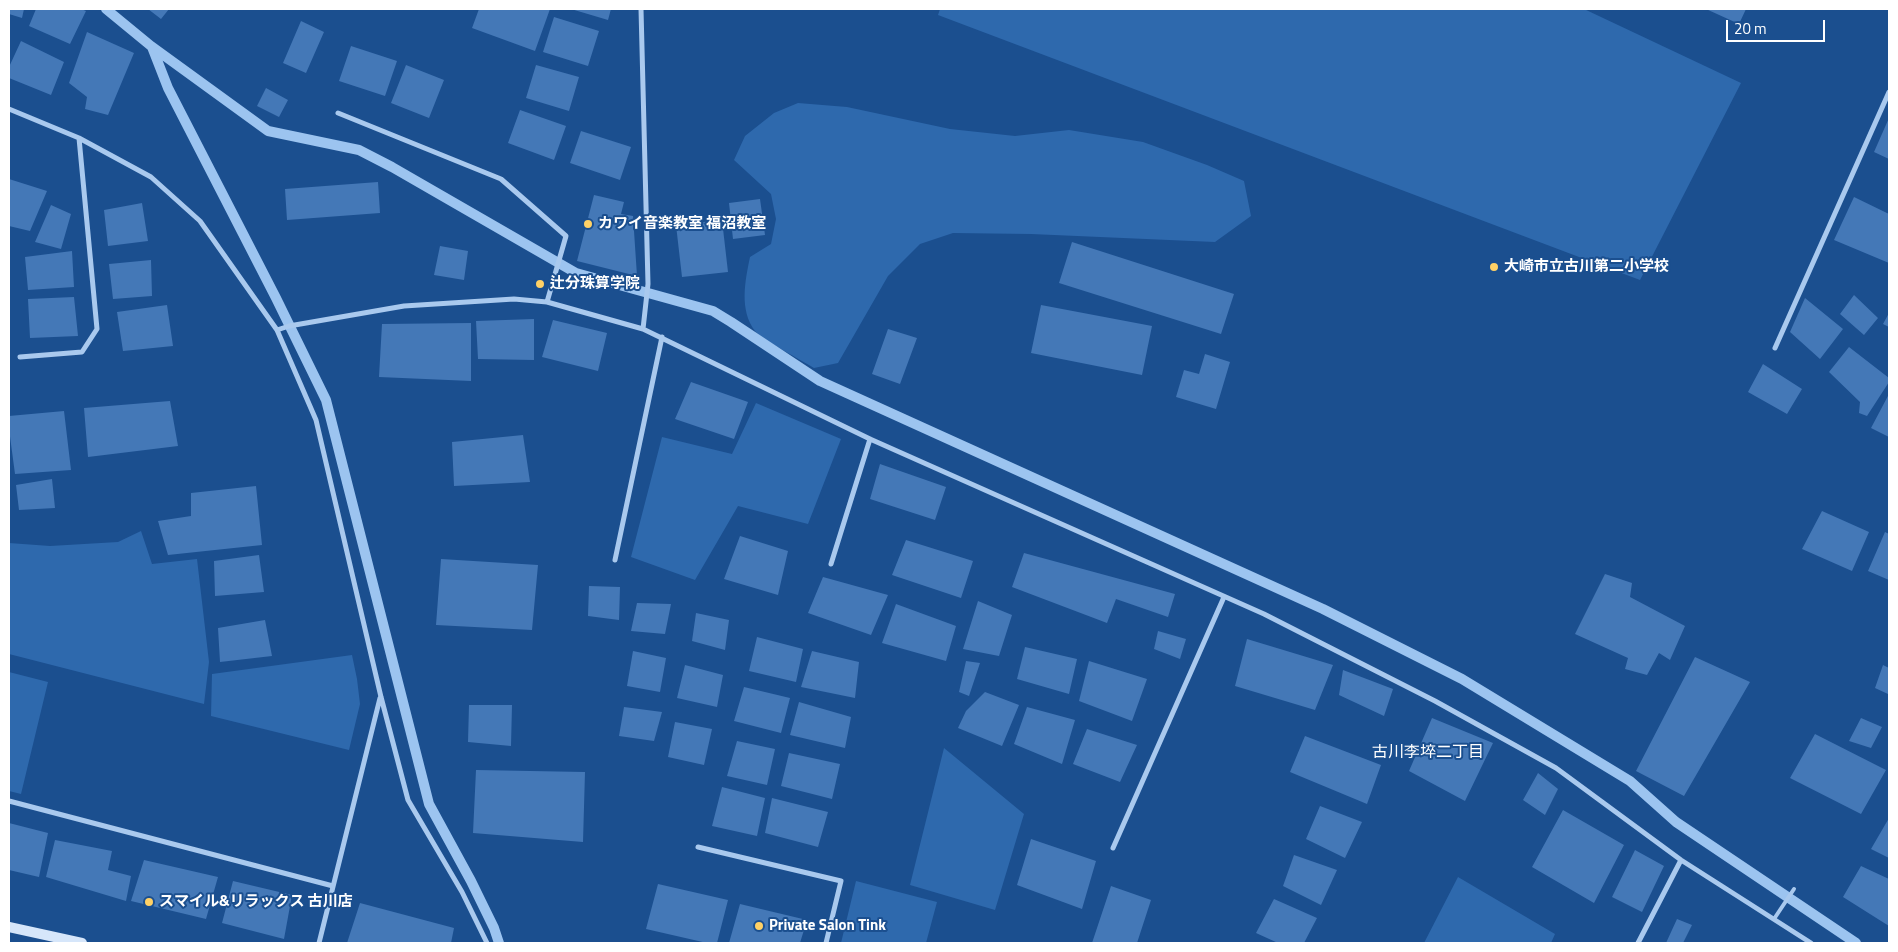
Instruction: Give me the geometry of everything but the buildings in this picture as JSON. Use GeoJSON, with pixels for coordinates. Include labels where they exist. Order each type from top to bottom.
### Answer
{"type":"FeatureCollection","features":[{"type":"Feature","properties":{"kind":"street"},"geometry":{"type":"LineString","coordinates":[[641,9],[648,284],[643,329]]}},
{"type":"Feature","properties":{"kind":"street"},"geometry":{"type":"LineString","coordinates":[[1775,348],[1889,92]]}},
{"type":"Feature","properties":{"kind":"street"},"geometry":{"type":"LineString","coordinates":[[9,109],[79,138],[151,177],[200,221],[277,330],[316,420],[380,697],[408,800],[462,892],[487,943]]}},
{"type":"Feature","properties":{"kind":"street"},"geometry":{"type":"LineString","coordinates":[[338,113],[501,179],[566,236],[547,302]]}},
{"type":"Feature","properties":{"kind":"street"},"geometry":{"type":"LineString","coordinates":[[20,358],[82,352],[97,329],[79,138]]}},
{"type":"Feature","properties":{"kind":"street"},"geometry":{"type":"LineString","coordinates":[[277,330],[289,326],[404,306],[514,299],[547,302],[643,329],[870,439],[1264,614],[1435,702],[1556,768],[1681,860],[1811,943]]}},
{"type":"Feature","properties":{"kind":"street"},"geometry":{"type":"LineString","coordinates":[[615,560],[662,337]]}},
{"type":"Feature","properties":{"kind":"street"},"geometry":{"type":"LineString","coordinates":[[831,564],[870,439]]}},
{"type":"Feature","properties":{"kind":"street"},"geometry":{"type":"LineString","coordinates":[[1113,848],[1224,597]]}},
{"type":"Feature","properties":{"kind":"street"},"geometry":{"type":"LineString","coordinates":[[319,943],[380,697]]}},
{"type":"Feature","properties":{"kind":"street"},"geometry":{"type":"LineString","coordinates":[[9,801],[333,886]]}},
{"type":"Feature","properties":{"kind":"street"},"geometry":{"type":"LineString","coordinates":[[698,847],[841,881],[826,943]]}},
{"type":"Feature","properties":{"kind":"street"},"geometry":{"type":"LineString","coordinates":[[1638,943],[1681,860]]}},
{"type":"Feature","properties":{"kind":"street"},"geometry":{"type":"LineString","coordinates":[[9,927],[82,943]]}},
{"type":"Feature","properties":{"kind":"lane"},"geometry":{"type":"LineString","coordinates":[[1774,920],[1794,889]]}},
{"type":"Feature","properties":{"kind":"shaded area"},"geometry":{"type":"Polygon","coordinates":[[[940,9],[1584,9],[1741,83],[1640,280],[938,15],[940,9]]]}},
{"type":"Feature","properties":{"kind":"shaded area"},"geometry":{"type":"Polygon","coordinates":[[[798,103],[847,107],[950,129],[1015,136],[1069,130],[1143,142],[1207,165],[1244,181],[1251,216],[1215,242],[1031,234],[953,233],[920,244],[888,276],[838,363],[814,368],[759,335],[750,323],[745,305],[745,295],[750,257],[771,244],[776,219],[771,194],[734,160],[745,136],[774,113],[798,103]]]}},
{"type":"Feature","properties":{"kind":"shaded area"},"geometry":{"type":"Polygon","coordinates":[[[756,403],[841,439],[808,524],[738,506],[695,580],[631,557],[662,437],[732,454],[756,403]]]}},
{"type":"Feature","properties":{"kind":"shaded area"},"geometry":{"type":"Polygon","coordinates":[[[141,531],[152,564],[197,559],[209,662],[204,704],[9,654],[9,543],[50,546],[118,542],[141,531]]]}},
{"type":"Feature","properties":{"kind":"shaded area"},"geometry":{"type":"Polygon","coordinates":[[[352,655],[360,704],[349,750],[211,716],[212,674],[352,655]]]}},
{"type":"Feature","properties":{"kind":"shaded area"},"geometry":{"type":"Polygon","coordinates":[[[9,672],[48,682],[21,794],[9,791],[9,672]]]}},
{"type":"Feature","properties":{"kind":"shaded area"},"geometry":{"type":"Polygon","coordinates":[[[944,748],[1024,814],[995,910],[910,885],[944,748]]]}},
{"type":"Feature","properties":{"kind":"shaded area"},"geometry":{"type":"Polygon","coordinates":[[[1458,877],[1555,934],[1551,943],[1424,943],[1458,877]]]}},
{"type":"Feature","properties":{"kind":"shaded area"},"geometry":{"type":"Polygon","coordinates":[[[856,881],[937,902],[926,943],[841,943],[856,881]]]}},
{"type":"Feature","properties":{"kind":"waterway"},"geometry":{"type":"LineString","coordinates":[[106,9],[151,46],[268,131],[359,150],[576,273],[713,311],[820,381],[1323,609],[1462,679],[1630,781],[1676,822],[1856,943]]}},
{"type":"Feature","properties":{"kind":"waterway"},"geometry":{"type":"LineString","coordinates":[[152,47],[168,88],[326,400],[429,804],[471,881],[494,928],[499,943]]}},
{"type":"Feature","properties":{"kind":"place","name":"カワイ音楽教室 福沼教室"},"geometry":{"type":"Point","coordinates":[588,224]}},
{"type":"Feature","properties":{"kind":"place","name":"大崎市立古川第二小学校"},"geometry":{"type":"Point","coordinates":[1494,267]}},
{"type":"Feature","properties":{"kind":"place","name":"辻分珠算学院"},"geometry":{"type":"Point","coordinates":[540,284]}},
{"type":"Feature","properties":{"kind":"place","name":"スマイル&リラックス 古川店"},"geometry":{"type":"Point","coordinates":[149,902]}},
{"type":"Feature","properties":{"kind":"place","name":"Private Salon Tink"},"geometry":{"type":"Point","coordinates":[759,926]}},
{"type":"Feature","properties":{"kind":"district","name":"古川李埣二丁目"},"geometry":{"type":"Point","coordinates":[1428,753]}}]}
